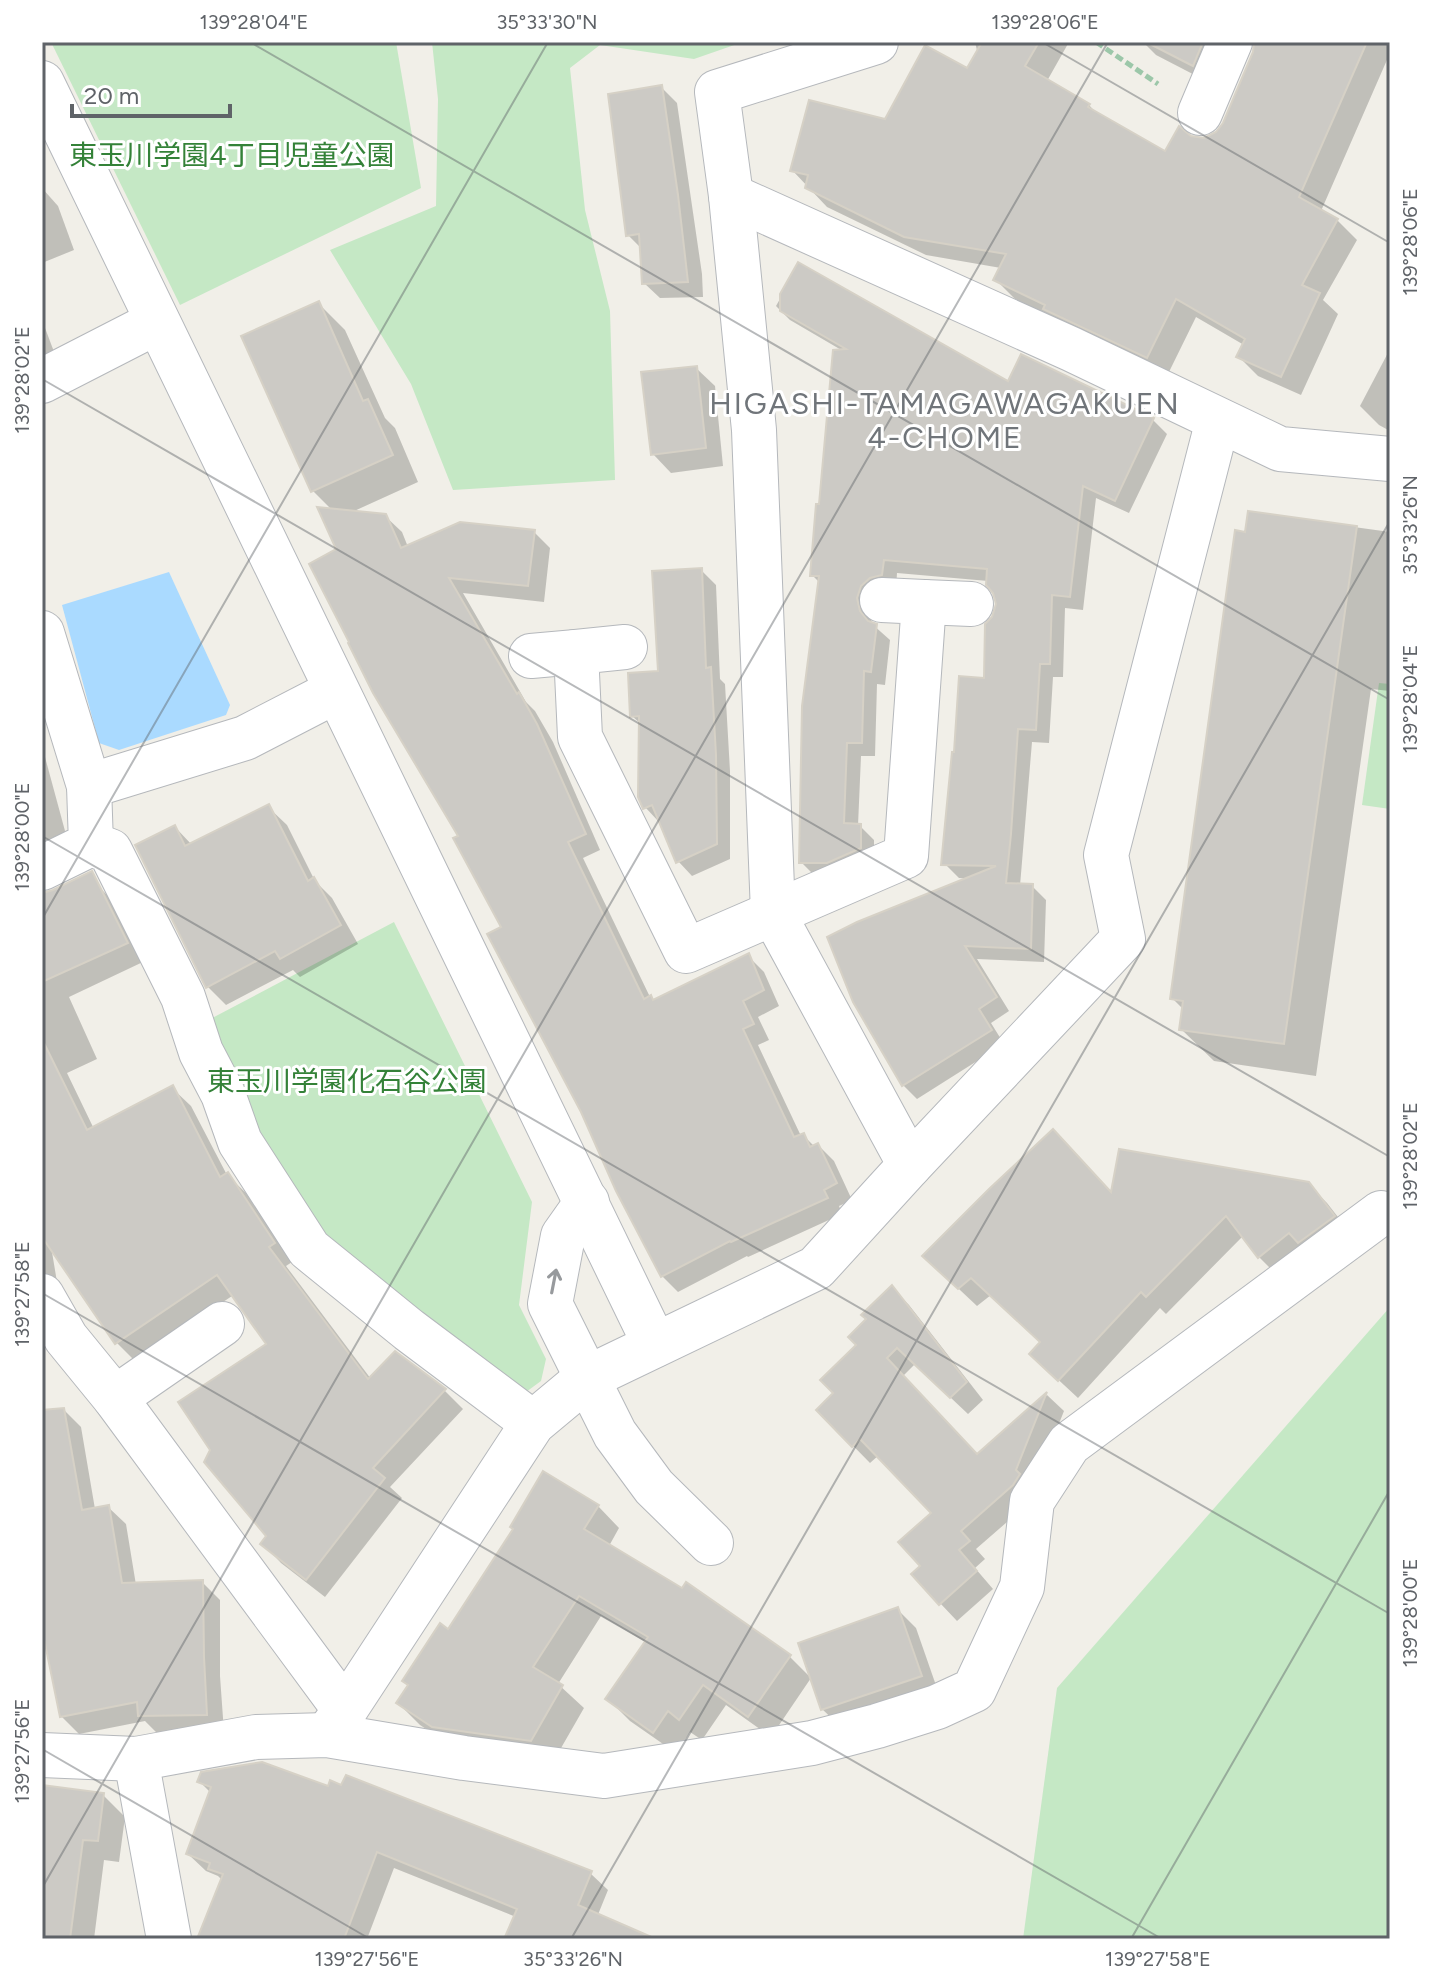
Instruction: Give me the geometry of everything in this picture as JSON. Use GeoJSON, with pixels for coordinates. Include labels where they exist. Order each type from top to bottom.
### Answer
{"type":"FeatureCollection","features":[{"type":"Feature","properties":{"kind":"street"},"geometry":{"type":"LineString","coordinates":[[876,42],[717,92],[731,196],[754,430],[773,913],[910,1165]]}},
{"type":"Feature","properties":{"kind":"street"},"geometry":{"type":"LineString","coordinates":[[1200,113],[1230,42]]}},
{"type":"Feature","properties":{"kind":"street"},"geometry":{"type":"LineString","coordinates":[[42,83],[655,1345]]}},
{"type":"Feature","properties":{"kind":"street"},"geometry":{"type":"LineString","coordinates":[[731,196],[1071,349],[1280,449],[1390,459]]}},
{"type":"Feature","properties":{"kind":"street"},"geometry":{"type":"LineString","coordinates":[[42,381],[157,322]]}},
{"type":"Feature","properties":{"kind":"street"},"geometry":{"type":"LineString","coordinates":[[336,1722],[533,1423],[587,1378],[816,1268],[1123,939],[1106,855],[1218,420]]}},
{"type":"Feature","properties":{"kind":"street"},"geometry":{"type":"LineString","coordinates":[[576,652],[580,737],[686,951],[906,856],[903,601],[971,604]]}},
{"type":"Feature","properties":{"kind":"street"},"geometry":{"type":"LineString","coordinates":[[42,633],[89,786],[91,844]]}},
{"type":"Feature","properties":{"kind":"street"},"geometry":{"type":"LineString","coordinates":[[531,656],[625,647]]}},
{"type":"Feature","properties":{"kind":"street"},"geometry":{"type":"LineString","coordinates":[[89,786],[245,738],[336,691]]}},
{"type":"Feature","properties":{"kind":"street"},"geometry":{"type":"LineString","coordinates":[[42,868],[91,844],[110,851],[183,997],[201,1052],[223,1094],[240,1142],[309,1249],[409,1330],[533,1423]]}},
{"type":"Feature","properties":{"kind":"street"},"geometry":{"type":"LineString","coordinates":[[587,1202],[563,1236],[550,1304],[615,1434],[654,1487],[711,1543]]}},
{"type":"Feature","properties":{"kind":"street"},"geometry":{"type":"LineString","coordinates":[[42,1755],[136,1759],[336,1722],[464,1758],[604,1776],[812,1743],[922,1712],[974,1690],[1022,1587],[1032,1501],[1069,1444],[1381,1213]]}},
{"type":"Feature","properties":{"kind":"street"},"geometry":{"type":"LineString","coordinates":[[42,1296],[54,1342],[81,1358],[115,1398],[336,1722]]}},
{"type":"Feature","properties":{"kind":"street"},"geometry":{"type":"LineString","coordinates":[[115,1398],[222,1324]]}},
{"type":"Feature","properties":{"kind":"street"},"geometry":{"type":"LineString","coordinates":[[136,1759],[169,1939]]}},
{"type":"Feature","properties":{"kind":"path"},"geometry":{"type":"LineString","coordinates":[[1096,42],[1200,113]]}},
{"type":"Feature","properties":{"kind":"green space","name":"東玉川学園4丁目児童公園"},"geometry":{"type":"Polygon","coordinates":[[[51,42],[396,42],[421,188],[180,305],[51,42]]]}},
{"type":"Feature","properties":{"kind":"green space"},"geometry":{"type":"Polygon","coordinates":[[[432,42],[743,42],[694,59],[600,45],[570,68],[585,210],[610,311],[615,480],[453,490],[411,384],[330,250],[436,206],[438,99],[432,42]]]}},
{"type":"Feature","properties":{"kind":"green space"},"geometry":{"type":"Polygon","coordinates":[[[1379,683],[1390,684],[1390,809],[1362,805],[1379,683]]]}},
{"type":"Feature","properties":{"kind":"green space","name":"東玉川学園化石谷公園"},"geometry":{"type":"Polygon","coordinates":[[[394,922],[532,1202],[519,1305],[546,1359],[541,1381],[511,1403],[310,1241],[199,1025],[394,922]]]}},
{"type":"Feature","properties":{"kind":"green space"},"geometry":{"type":"Polygon","coordinates":[[[1390,1307],[1390,1939],[1023,1939],[1057,1688],[1390,1307]]]}},
{"type":"Feature","properties":{"kind":"water"},"geometry":{"type":"Polygon","coordinates":[[[169,572],[230,705],[226,715],[119,750],[99,743],[62,605],[169,572]]]}},
{"type":"Feature","properties":{"kind":"building"},"geometry":{"type":"Polygon","coordinates":[[[982,42],[1039,42],[1025,66],[1165,151],[1179,126],[1191,136],[1204,138],[1216,132],[1223,123],[1253,52],[1254,42],[1367,42],[1299,197],[1338,219],[1302,285],[1320,293],[1281,377],[1236,357],[1245,339],[1176,299],[1147,358],[1043,309],[1045,305],[993,280],[1006,254],[904,237],[805,188],[808,175],[790,171],[809,100],[885,119],[925,45],[967,68],[982,42]]]}},
{"type":"Feature","properties":{"kind":"building"},"geometry":{"type":"Polygon","coordinates":[[[1146,42],[1203,42],[1193,66],[1146,42]]]}},
{"type":"Feature","properties":{"kind":"building"},"geometry":{"type":"Polygon","coordinates":[[[662,85],[688,282],[642,284],[639,234],[626,236],[608,94],[662,85]]]}},
{"type":"Feature","properties":{"kind":"building"},"geometry":{"type":"Polygon","coordinates":[[[798,262],[1008,381],[1021,354],[1154,418],[1115,501],[1083,486],[1070,597],[1052,595],[1050,664],[1040,664],[1036,730],[1018,729],[1006,883],[1033,884],[1031,949],[965,946],[997,997],[979,1009],[992,1030],[902,1086],[853,1002],[827,937],[996,866],[941,865],[959,676],[984,678],[985,624],[992,617],[996,604],[993,593],[986,585],[987,569],[884,560],[882,575],[870,578],[861,586],[857,598],[860,611],[868,621],[877,624],[871,672],[864,671],[862,743],[847,743],[844,823],[861,824],[861,848],[827,863],[799,863],[802,706],[819,576],[810,576],[816,504],[819,504],[833,350],[846,349],[780,311],[780,294],[798,262]]]}},
{"type":"Feature","properties":{"kind":"building"},"geometry":{"type":"Polygon","coordinates":[[[319,301],[363,401],[368,399],[393,455],[311,492],[241,336],[319,301]]]}},
{"type":"Feature","properties":{"kind":"building"},"geometry":{"type":"Polygon","coordinates":[[[697,366],[706,448],[651,455],[641,372],[697,366]]]}},
{"type":"Feature","properties":{"kind":"building"},"geometry":{"type":"Polygon","coordinates":[[[317,507],[386,514],[401,548],[460,522],[535,530],[528,586],[449,578],[537,724],[586,834],[568,842],[644,999],[651,995],[653,1000],[749,953],[764,990],[743,1001],[754,1024],[743,1029],[794,1137],[804,1133],[810,1147],[818,1143],[837,1183],[824,1190],[828,1198],[730,1241],[661,1277],[616,1191],[581,1112],[487,934],[501,927],[453,838],[458,836],[373,693],[309,564],[336,549],[317,507]]]}},
{"type":"Feature","properties":{"kind":"building"},"geometry":{"type":"Polygon","coordinates":[[[1248,511],[1357,526],[1284,1044],[1179,1030],[1183,1001],[1170,999],[1235,530],[1245,532],[1248,511]]]}},
{"type":"Feature","properties":{"kind":"building"},"geometry":{"type":"Polygon","coordinates":[[[702,568],[706,668],[711,667],[716,755],[717,844],[676,863],[652,805],[643,809],[638,797],[639,716],[630,717],[628,673],[658,671],[652,571],[702,568]]]}},
{"type":"Feature","properties":{"kind":"building"},"geometry":{"type":"Polygon","coordinates":[[[269,804],[308,881],[314,877],[341,925],[280,959],[275,951],[206,988],[135,845],[175,825],[185,846],[269,804]]]}},
{"type":"Feature","properties":{"kind":"building"},"geometry":{"type":"Polygon","coordinates":[[[92,871],[128,943],[42,982],[42,893],[92,871]]]}},
{"type":"Feature","properties":{"kind":"building"},"geometry":{"type":"Polygon","coordinates":[[[42,1039],[87,1130],[173,1085],[220,1177],[228,1172],[275,1243],[269,1247],[368,1379],[395,1351],[446,1389],[373,1468],[385,1478],[306,1580],[260,1544],[266,1536],[204,1462],[210,1450],[178,1402],[266,1344],[217,1275],[115,1344],[42,1237],[42,1039]]]}},
{"type":"Feature","properties":{"kind":"building"},"geometry":{"type":"Polygon","coordinates":[[[1053,1129],[1111,1192],[1119,1149],[1309,1182],[1335,1216],[1298,1243],[1289,1233],[1258,1258],[1226,1216],[1146,1297],[1141,1292],[1058,1381],[1029,1354],[1040,1342],[971,1278],[958,1289],[922,1256],[1053,1129]]]}},
{"type":"Feature","properties":{"kind":"building"},"geometry":{"type":"Polygon","coordinates":[[[892,1285],[967,1382],[950,1398],[897,1348],[887,1358],[977,1454],[1047,1392],[1016,1470],[1020,1474],[1013,1485],[961,1531],[970,1541],[959,1550],[977,1571],[939,1605],[911,1574],[920,1566],[898,1542],[931,1513],[860,1439],[852,1447],[816,1410],[833,1393],[820,1380],[856,1345],[848,1337],[866,1319],[861,1315],[892,1285]]]}},
{"type":"Feature","properties":{"kind":"building"},"geometry":{"type":"Polygon","coordinates":[[[64,1408],[82,1510],[109,1505],[122,1583],[203,1580],[207,1715],[138,1716],[137,1702],[60,1717],[42,1629],[42,1410],[64,1408]]]}},
{"type":"Feature","properties":{"kind":"building"},"geometry":{"type":"Polygon","coordinates":[[[543,1471],[599,1505],[584,1529],[682,1588],[686,1582],[791,1655],[748,1717],[703,1685],[679,1720],[668,1711],[653,1733],[605,1699],[648,1637],[579,1596],[533,1667],[563,1685],[531,1741],[432,1727],[396,1703],[408,1685],[402,1681],[440,1623],[448,1629],[513,1529],[510,1527],[543,1471]]]}},
{"type":"Feature","properties":{"kind":"building"},"geometry":{"type":"Polygon","coordinates":[[[898,1607],[922,1676],[821,1710],[798,1643],[898,1607]]]}},
{"type":"Feature","properties":{"kind":"building"},"geometry":{"type":"Polygon","coordinates":[[[262,1762],[328,1786],[330,1780],[341,1785],[346,1775],[592,1871],[578,1905],[656,1939],[504,1939],[517,1909],[377,1852],[344,1939],[197,1939],[223,1874],[208,1869],[210,1863],[186,1854],[211,1787],[197,1782],[201,1772],[262,1762]]]}},
{"type":"Feature","properties":{"kind":"building"},"geometry":{"type":"Polygon","coordinates":[[[42,1785],[104,1793],[98,1841],[83,1840],[70,1939],[42,1939],[42,1785]]]}},
{"type":"Feature","properties":{"kind":"district","name":"HIGASHI-TAMAGAWAGAKUEN 4-CHOME"},"geometry":{"type":"Point","coordinates":[945,420]}}]}
